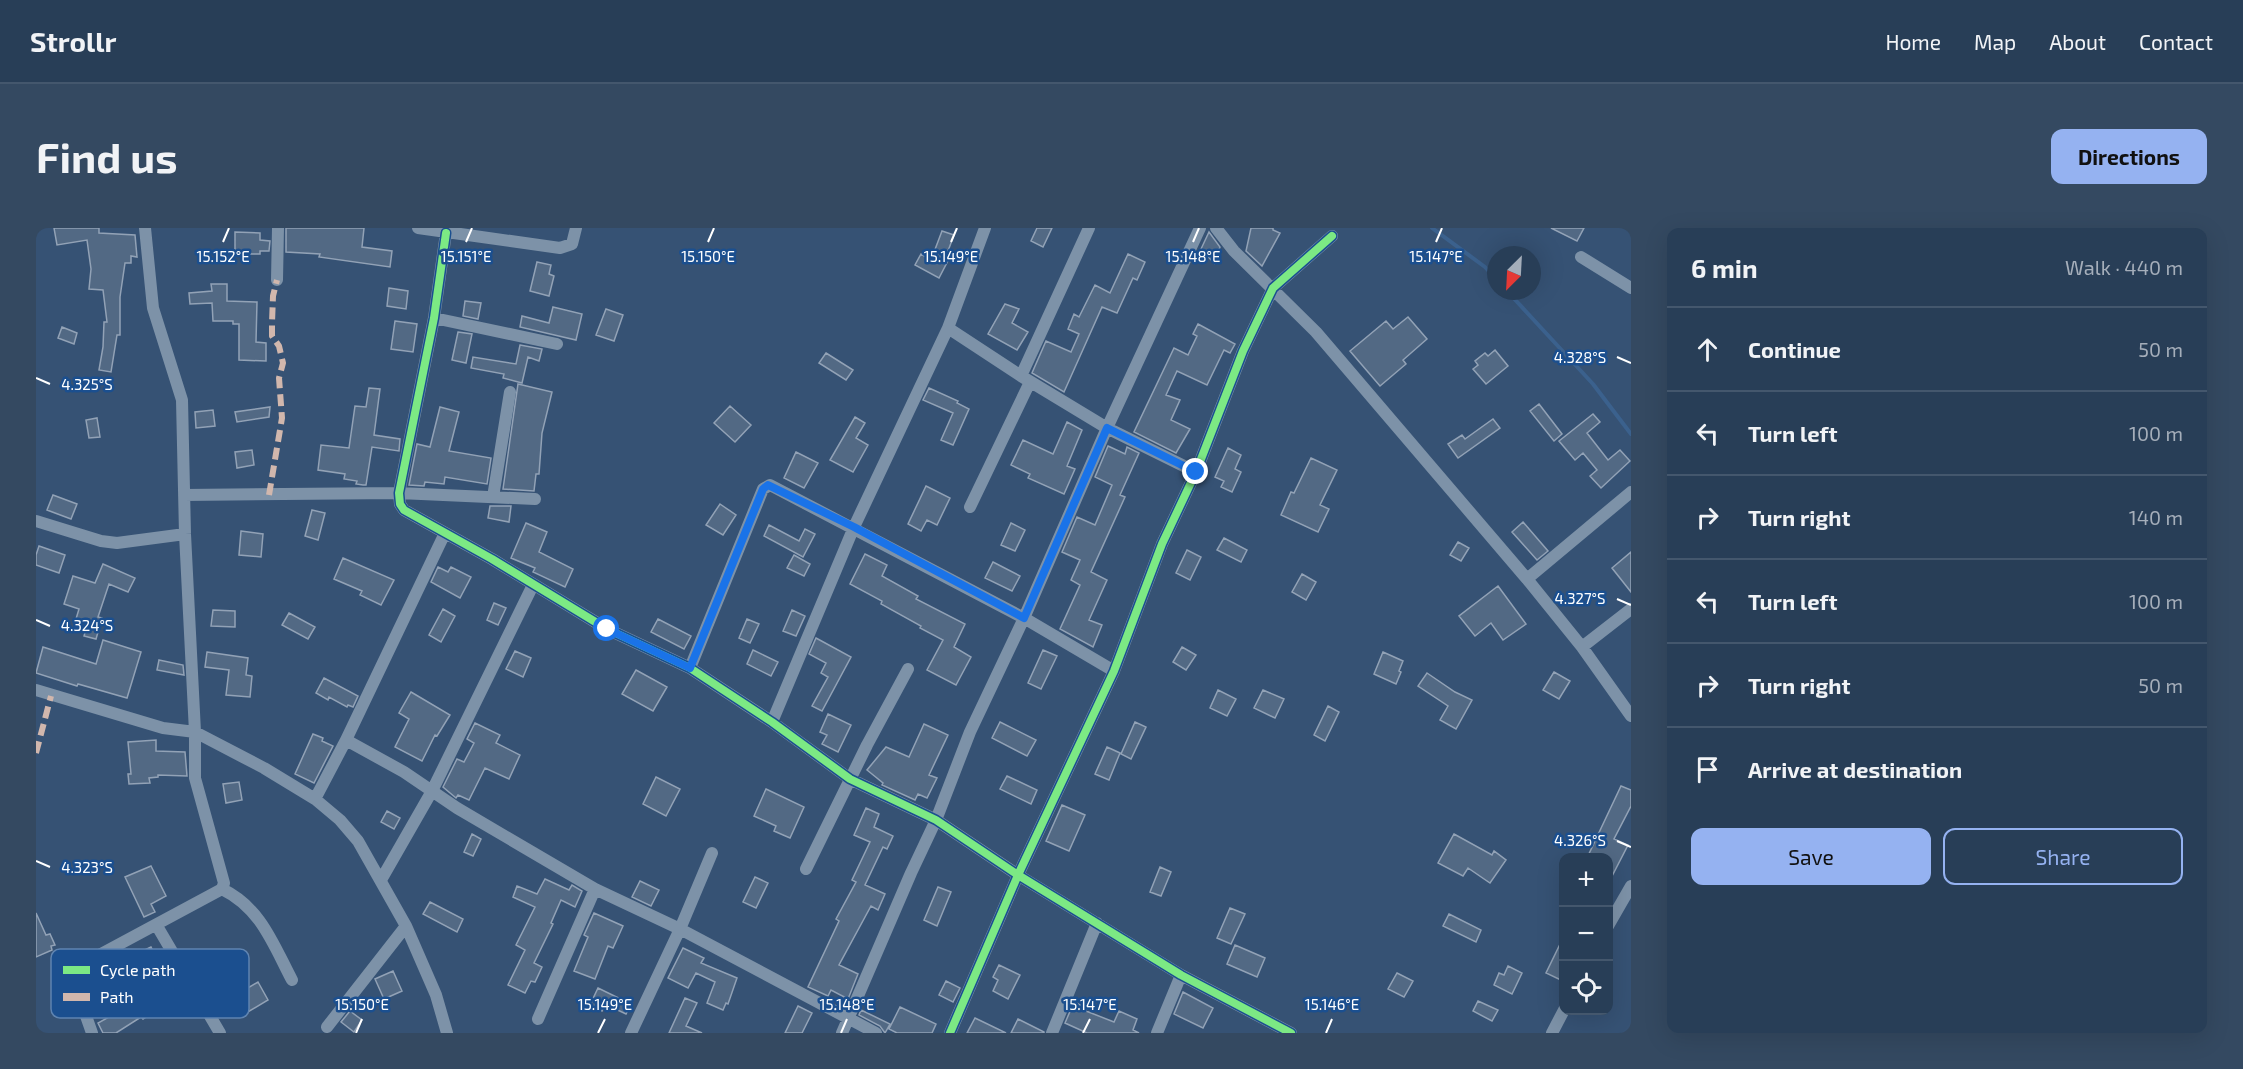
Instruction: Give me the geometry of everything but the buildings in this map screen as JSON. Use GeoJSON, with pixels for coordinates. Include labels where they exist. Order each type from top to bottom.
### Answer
{"type":"FeatureCollection","features":[{"type":"Feature","properties":{"kind":"street"},"geometry":{"type":"LineString","coordinates":[[112,949],[222,889],[224,883],[195,778],[182,400],[153,308],[145,228]]}},
{"type":"Feature","properties":{"kind":"street"},"geometry":{"type":"LineString","coordinates":[[277,280],[278,228]]}},
{"type":"Feature","properties":{"kind":"street"},"geometry":{"type":"LineString","coordinates":[[418,228],[560,248],[572,244],[576,228]]}},
{"type":"Feature","properties":{"kind":"street"},"geometry":{"type":"LineString","coordinates":[[772,722],[854,527],[948,328],[985,228]]}},
{"type":"Feature","properties":{"kind":"street"},"geometry":{"type":"LineString","coordinates":[[970,507],[1089,228]]}},
{"type":"Feature","properties":{"kind":"street"},"geometry":{"type":"LineString","coordinates":[[842,1033],[936,820],[970,732],[1200,228]]}},
{"type":"Feature","properties":{"kind":"street"},"geometry":{"type":"LineString","coordinates":[[1216,228],[1234,251],[1316,332],[1527,579],[1582,647],[1631,716]]}},
{"type":"Feature","properties":{"kind":"street"},"geometry":{"type":"LineString","coordinates":[[446,233],[434,318],[399,493],[400,504],[404,510],[607,629],[690,668],[772,722],[850,779],[936,820],[1018,875],[1181,975],[1291,1033]]}},
{"type":"Feature","properties":{"kind":"street"},"geometry":{"type":"LineString","coordinates":[[950,1033],[1018,875],[1114,671],[1162,544],[1196,472],[1243,351],[1273,288],[1332,236]]}},
{"type":"Feature","properties":{"kind":"street"},"geometry":{"type":"LineString","coordinates":[[1581,257],[1631,288]]}},
{"type":"Feature","properties":{"kind":"street"},"geometry":{"type":"LineString","coordinates":[[434,318],[557,344]]}},
{"type":"Feature","properties":{"kind":"street"},"geometry":{"type":"LineString","coordinates":[[948,328],[1025,379],[1107,428],[1196,472]]}},
{"type":"Feature","properties":{"kind":"street"},"geometry":{"type":"LineString","coordinates":[[493,497],[510,392]]}},
{"type":"Feature","properties":{"kind":"street"},"geometry":{"type":"LineString","coordinates":[[690,668],[765,487],[770,485],[1024,618],[1114,671]]}},
{"type":"Feature","properties":{"kind":"street"},"geometry":{"type":"LineString","coordinates":[[1527,579],[1631,492]]}},
{"type":"Feature","properties":{"kind":"street"},"geometry":{"type":"LineString","coordinates":[[184,495],[399,493],[535,499]]}},
{"type":"Feature","properties":{"kind":"street"},"geometry":{"type":"LineString","coordinates":[[36,521],[101,541],[117,543],[185,534]]}},
{"type":"Feature","properties":{"kind":"street"},"geometry":{"type":"LineString","coordinates":[[315,799],[346,740],[445,533]]}},
{"type":"Feature","properties":{"kind":"street"},"geometry":{"type":"LineString","coordinates":[[381,880],[432,791],[533,585]]}},
{"type":"Feature","properties":{"kind":"street"},"geometry":{"type":"LineString","coordinates":[[1582,647],[1631,609]]}},
{"type":"Feature","properties":{"kind":"street"},"geometry":{"type":"LineString","coordinates":[[806,869],[867,745],[908,669]]}},
{"type":"Feature","properties":{"kind":"street"},"geometry":{"type":"LineString","coordinates":[[36,690],[163,728],[195,732],[264,768],[315,799],[340,820],[352,834],[381,880],[406,926],[436,995],[446,1032]]}},
{"type":"Feature","properties":{"kind":"street"},"geometry":{"type":"LineString","coordinates":[[346,740],[404,772],[595,889],[680,929],[876,1033]]}},
{"type":"Feature","properties":{"kind":"street"},"geometry":{"type":"LineString","coordinates":[[631,1033],[680,929],[712,853]]}},
{"type":"Feature","properties":{"kind":"street"},"geometry":{"type":"LineString","coordinates":[[1613,917],[1631,886]]}},
{"type":"Feature","properties":{"kind":"street"},"geometry":{"type":"LineString","coordinates":[[222,889],[236,896],[254,912],[292,980]]}},
{"type":"Feature","properties":{"kind":"street"},"geometry":{"type":"LineString","coordinates":[[538,1019],[595,889]]}},
{"type":"Feature","properties":{"kind":"street"},"geometry":{"type":"LineString","coordinates":[[1052,1033],[1097,923]]}},
{"type":"Feature","properties":{"kind":"street"},"geometry":{"type":"LineString","coordinates":[[157,926],[171,949]]}},
{"type":"Feature","properties":{"kind":"street"},"geometry":{"type":"LineString","coordinates":[[327,1027],[406,926]]}},
{"type":"Feature","properties":{"kind":"street"},"geometry":{"type":"LineString","coordinates":[[1158,1033],[1181,975]]}},
{"type":"Feature","properties":{"kind":"street"},"geometry":{"type":"LineString","coordinates":[[1552,1033],[1561,1015]]}},
{"type":"Feature","properties":{"kind":"street"},"geometry":{"type":"LineString","coordinates":[[87,1018],[92,1033]]}},
{"type":"Feature","properties":{"kind":"street"},"geometry":{"type":"LineString","coordinates":[[211,1018],[220,1033]]}},
{"type":"Feature","properties":{"kind":"waterway"},"geometry":{"type":"LineString","coordinates":[[1432,228],[1487,269]]}},
{"type":"Feature","properties":{"kind":"waterway"},"geometry":{"type":"LineString","coordinates":[[1515,300],[1593,384],[1631,434]]}},
{"type":"Feature","properties":{"kind":"marked path"},"geometry":{"type":"LineString","coordinates":[[269,495],[282,418],[279,378],[283,363],[279,346],[272,336],[273,296],[277,280]]}},
{"type":"Feature","properties":{"kind":"marked path"},"geometry":{"type":"LineString","coordinates":[[36,753],[51,696]]}},
{"type":"Feature","properties":{"kind":"cycle path"},"geometry":{"type":"LineString","coordinates":[[446,233],[434,318],[399,493],[400,504],[404,510],[492,559],[607,629],[690,668],[772,722],[850,779],[936,820],[1018,875],[1181,975],[1291,1033]]}},
{"type":"Feature","properties":{"kind":"cycle path"},"geometry":{"type":"LineString","coordinates":[[950,1033],[1018,875],[1114,671],[1162,544],[1196,472],[1243,351],[1273,288],[1332,236]]}},
{"type":"Feature","properties":{"kind":"route"},"geometry":{"type":"LineString","coordinates":[[607,629],[690,668],[763,489],[768,485],[854,527],[1024,618],[1107,428],[1196,472]]}}]}
